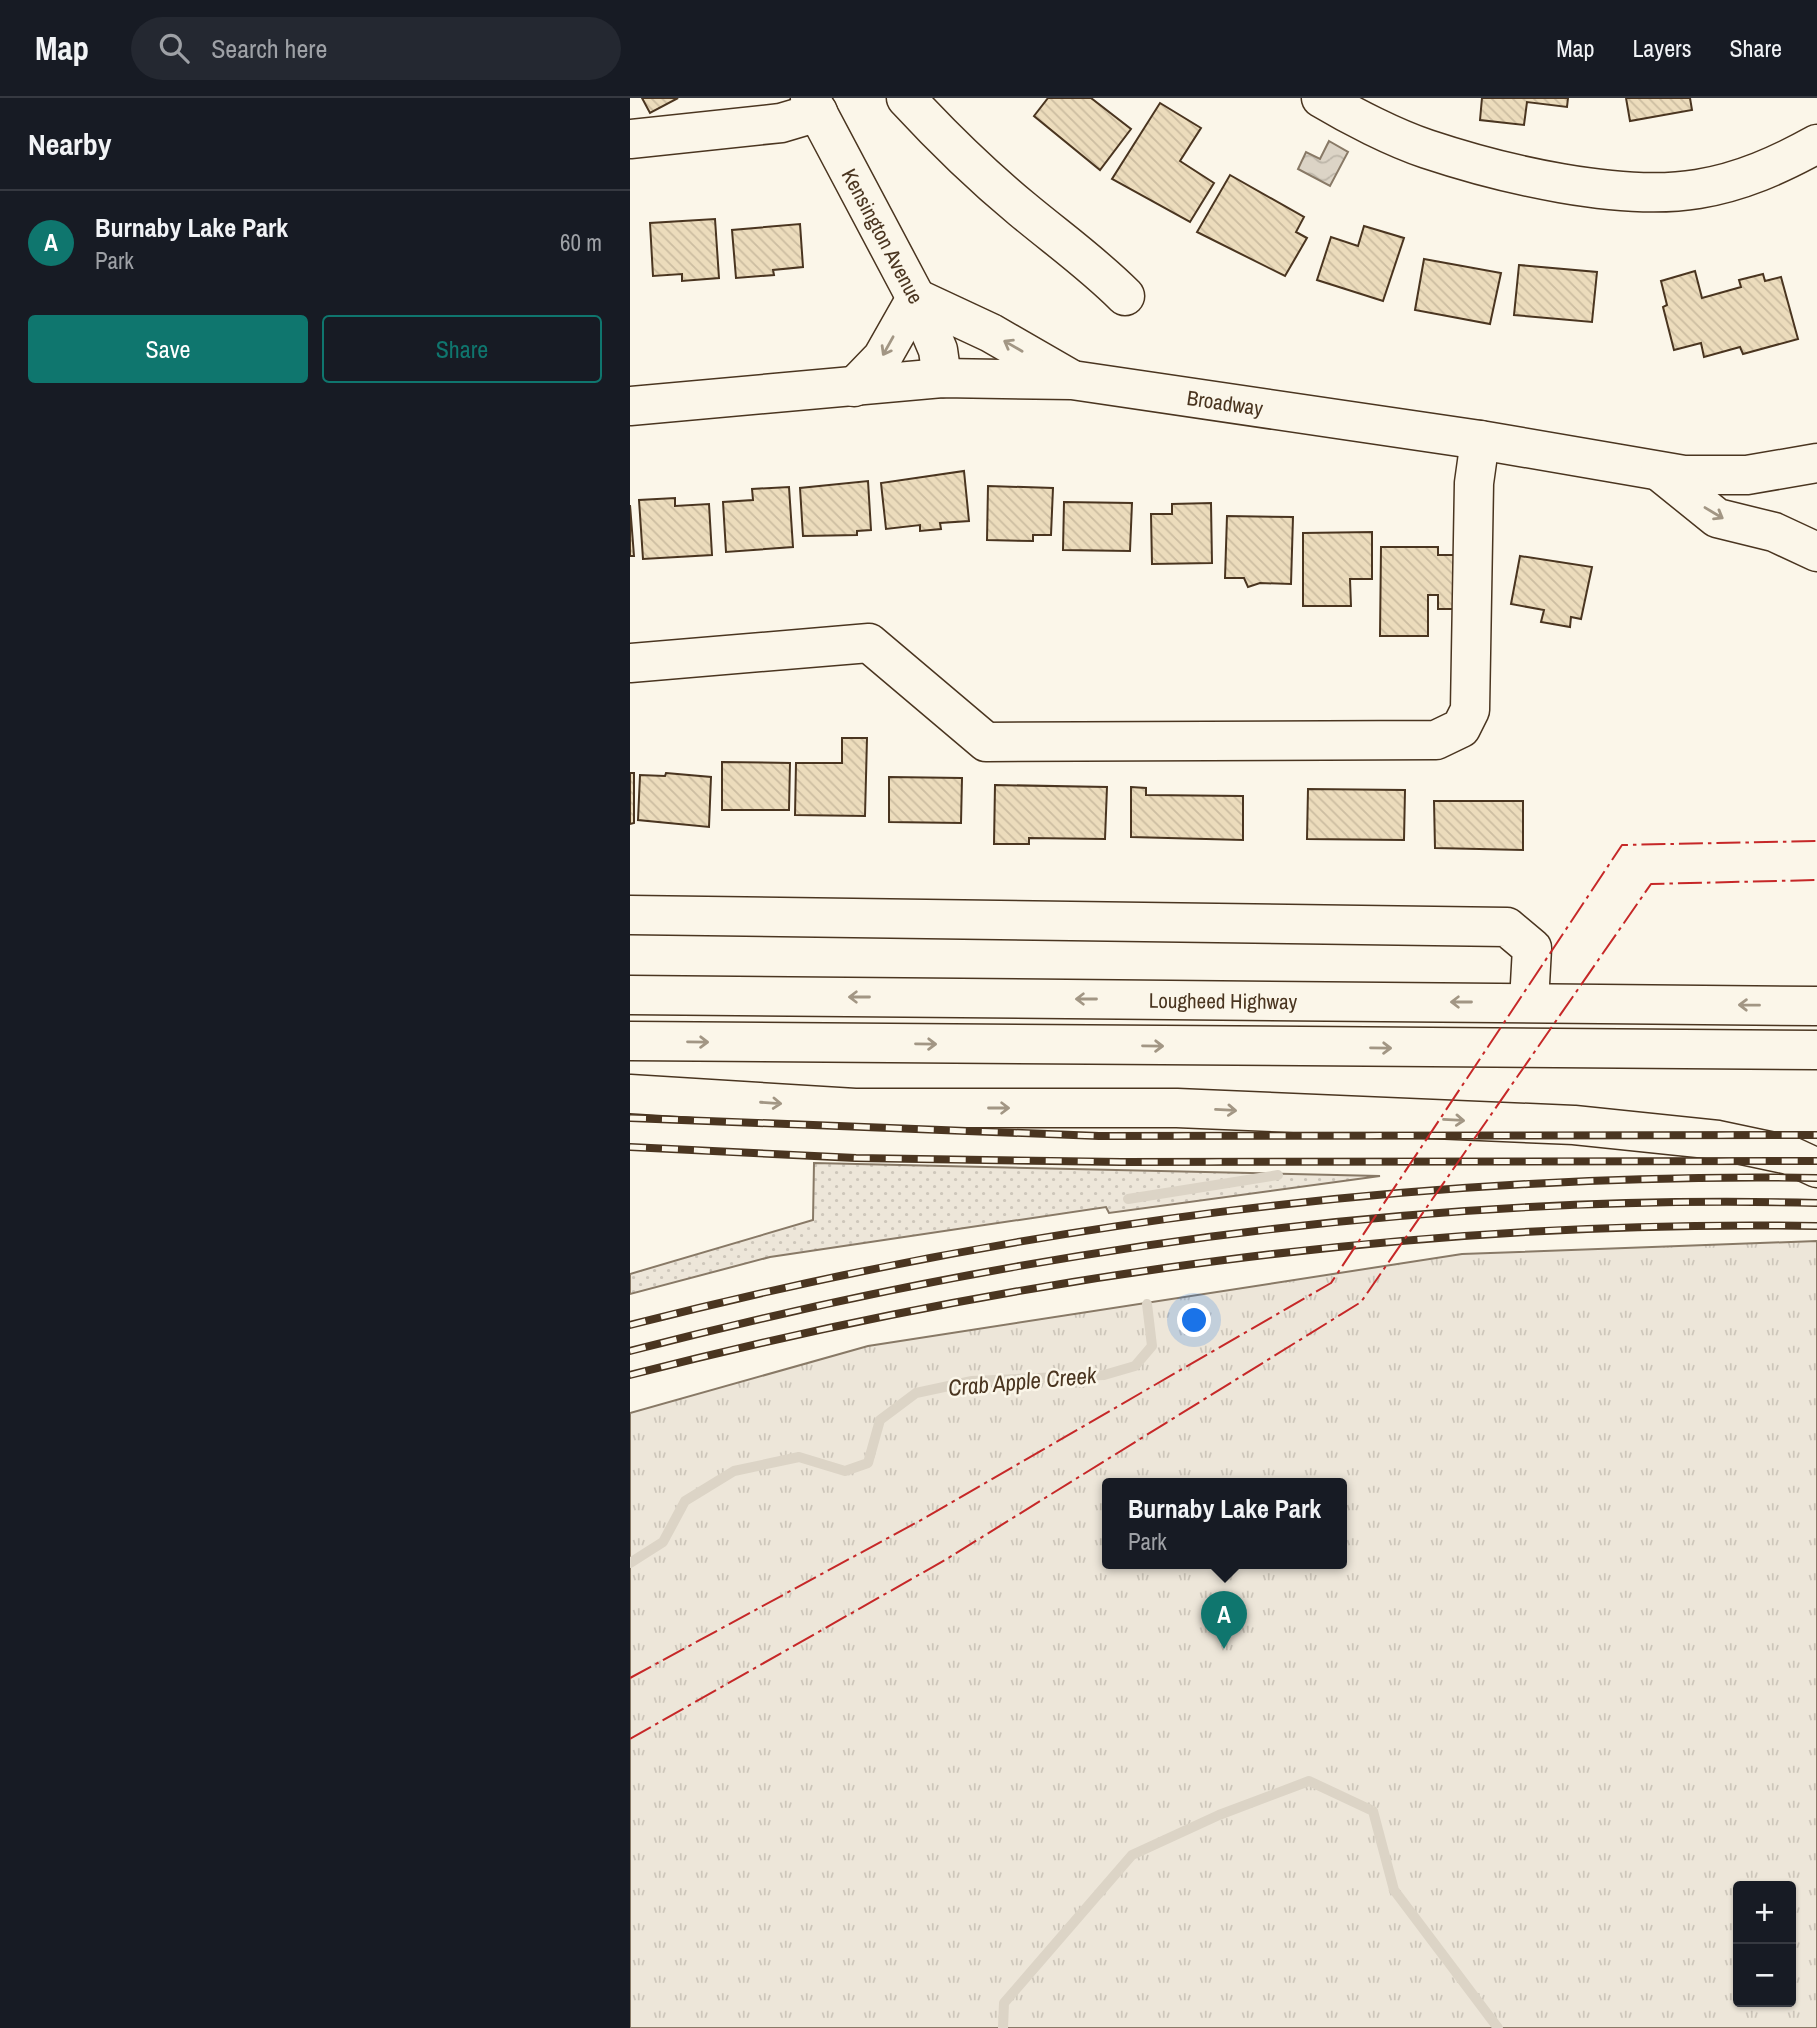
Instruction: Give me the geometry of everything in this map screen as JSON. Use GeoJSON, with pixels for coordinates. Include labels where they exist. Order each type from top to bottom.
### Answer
{"type":"FeatureCollection","features":[{"type":"Feature","properties":{"kind":"main road"},"geometry":{"type":"LineString","coordinates":[[906,98],[967,160],[1023,210],[1086,257],[1125,296]]}},
{"type":"Feature","properties":{"kind":"main road"},"geometry":{"type":"LineString","coordinates":[[1321,98],[1424,149],[1515,173],[1614,190],[1659,193],[1730,182],[1789,160],[1817,144]]}},
{"type":"Feature","properties":{"kind":"main road"},"geometry":{"type":"LineString","coordinates":[[630,139],[781,123],[814,105]]}},
{"type":"Feature","properties":{"kind":"main road","name":"Kensington Avenue"},"geometry":{"type":"LineString","coordinates":[[814,105],[916,298],[939,350],[942,378]]}},
{"type":"Feature","properties":{"kind":"main road"},"geometry":{"type":"LineString","coordinates":[[854,387],[881,358],[916,298],[990,333],[1072,380]]}},
{"type":"Feature","properties":{"kind":"main road","name":"Broadway"},"geometry":{"type":"LineString","coordinates":[[630,406],[942,378],[1072,380],[1480,440],[1660,472],[1747,475],[1817,463]]}},
{"type":"Feature","properties":{"kind":"main road"},"geometry":{"type":"LineString","coordinates":[[630,663],[869,643],[986,742],[1436,740],[1461,729],[1470,710],[1474,483],[1480,440]]}},
{"type":"Feature","properties":{"kind":"main road"},"geometry":{"type":"LineString","coordinates":[[1660,472],[1717,518],[1774,532],[1817,552]]}},
{"type":"Feature","properties":{"kind":"main road"},"geometry":{"type":"LineString","coordinates":[[630,915],[1507,927],[1532,948],[1529,1002]]}},
{"type":"Feature","properties":{"kind":"main road","name":"Lougheed Highway"},"geometry":{"type":"LineString","coordinates":[[630,995],[1817,1006]]}},
{"type":"Feature","properties":{"kind":"main road"},"geometry":{"type":"LineString","coordinates":[[630,1041],[1817,1050]]}},
{"type":"Feature","properties":{"kind":"main road"},"geometry":{"type":"LineString","coordinates":[[630,1094],[855,1108],[1177,1108],[1574,1125],[1718,1140],[1803,1162]]}},
{"type":"Feature","properties":{"kind":"green space"},"geometry":{"type":"Polygon","coordinates":[[[814,1163],[1380,1176],[1109,1213],[1106,1207],[770,1257],[630,1294],[630,1274],[813,1220],[814,1163]]]}},
{"type":"Feature","properties":{"kind":"green space"},"geometry":{"type":"Polygon","coordinates":[[[1817,1241],[1817,2028],[630,2028],[630,1413],[868,1346],[1462,1254],[1817,1241]]]}},
{"type":"Feature","properties":{"kind":"water"},"geometry":{"type":"Polygon","coordinates":[[[1329,141],[1348,152],[1330,186],[1298,169],[1306,152],[1320,159],[1329,141]]]}},
{"type":"Feature","properties":{"kind":"building"},"geometry":{"type":"Polygon","coordinates":[[[642,98],[678,98],[650,113],[642,98]]]}},
{"type":"Feature","properties":{"kind":"building"},"geometry":{"type":"Polygon","coordinates":[[[1048,98],[1091,98],[1131,129],[1100,170],[1034,116],[1048,98]]]}},
{"type":"Feature","properties":{"kind":"building"},"geometry":{"type":"Polygon","coordinates":[[[1482,98],[1568,98],[1567,107],[1527,102],[1524,125],[1480,120],[1482,98]]]}},
{"type":"Feature","properties":{"kind":"building"},"geometry":{"type":"Polygon","coordinates":[[[1626,98],[1690,98],[1692,110],[1630,121],[1626,98]]]}},
{"type":"Feature","properties":{"kind":"building"},"geometry":{"type":"Polygon","coordinates":[[[1160,103],[1201,128],[1180,161],[1214,183],[1190,222],[1112,179],[1160,103]]]}},
{"type":"Feature","properties":{"kind":"building"},"geometry":{"type":"Polygon","coordinates":[[[1230,175],[1304,217],[1296,232],[1307,238],[1285,276],[1197,232],[1230,175]]]}},
{"type":"Feature","properties":{"kind":"building"},"geometry":{"type":"Polygon","coordinates":[[[715,219],[719,278],[682,281],[682,274],[653,276],[650,223],[715,219]]]}},
{"type":"Feature","properties":{"kind":"building"},"geometry":{"type":"Polygon","coordinates":[[[800,224],[803,267],[773,270],[774,275],[736,278],[732,230],[800,224]]]}},
{"type":"Feature","properties":{"kind":"building"},"geometry":{"type":"Polygon","coordinates":[[[1364,226],[1404,238],[1383,301],[1317,280],[1331,237],[1358,246],[1364,226]]]}},
{"type":"Feature","properties":{"kind":"building"},"geometry":{"type":"Polygon","coordinates":[[[1424,259],[1501,273],[1490,324],[1415,310],[1424,259]]]}},
{"type":"Feature","properties":{"kind":"building"},"geometry":{"type":"Polygon","coordinates":[[[1519,265],[1597,272],[1592,322],[1514,315],[1519,265]]]}},
{"type":"Feature","properties":{"kind":"building"},"geometry":{"type":"Polygon","coordinates":[[[1695,271],[1702,298],[1741,287],[1739,280],[1763,274],[1765,281],[1781,277],[1798,339],[1743,354],[1740,347],[1704,357],[1701,343],[1674,350],[1663,307],[1667,305],[1661,281],[1695,271]]]}},
{"type":"Feature","properties":{"kind":"building"},"geometry":{"type":"Polygon","coordinates":[[[964,471],[969,521],[940,523],[941,529],[920,531],[920,525],[886,529],[881,483],[964,471]]]}},
{"type":"Feature","properties":{"kind":"building"},"geometry":{"type":"Polygon","coordinates":[[[868,481],[871,530],[857,531],[857,535],[803,536],[800,488],[868,481]]]}},
{"type":"Feature","properties":{"kind":"building"},"geometry":{"type":"Polygon","coordinates":[[[988,486],[1053,488],[1051,535],[1033,535],[1033,541],[987,540],[988,486]]]}},
{"type":"Feature","properties":{"kind":"building"},"geometry":{"type":"Polygon","coordinates":[[[789,487],[793,547],[726,552],[723,502],[753,500],[752,489],[789,487]]]}},
{"type":"Feature","properties":{"kind":"building"},"geometry":{"type":"Polygon","coordinates":[[[675,498],[675,506],[709,504],[712,555],[643,559],[639,500],[675,498]]]}},
{"type":"Feature","properties":{"kind":"building"},"geometry":{"type":"Polygon","coordinates":[[[1064,502],[1132,503],[1130,551],[1063,550],[1064,502]]]}},
{"type":"Feature","properties":{"kind":"building"},"geometry":{"type":"Polygon","coordinates":[[[1211,503],[1212,563],[1152,564],[1151,514],[1172,514],[1172,504],[1211,503]]]}},
{"type":"Feature","properties":{"kind":"building"},"geometry":{"type":"Polygon","coordinates":[[[630,505],[634,556],[630,556],[630,505]]]}},
{"type":"Feature","properties":{"kind":"building"},"geometry":{"type":"Polygon","coordinates":[[[1227,516],[1293,517],[1291,584],[1260,583],[1248,587],[1244,578],[1225,578],[1227,516]]]}},
{"type":"Feature","properties":{"kind":"building"},"geometry":{"type":"Polygon","coordinates":[[[1372,532],[1372,579],[1350,579],[1351,606],[1303,606],[1303,533],[1372,532]]]}},
{"type":"Feature","properties":{"kind":"building"},"geometry":{"type":"Polygon","coordinates":[[[1381,547],[1438,547],[1438,555],[1458,555],[1457,609],[1438,609],[1438,595],[1428,595],[1428,636],[1380,636],[1381,547]]]}},
{"type":"Feature","properties":{"kind":"building"},"geometry":{"type":"Polygon","coordinates":[[[1520,556],[1592,567],[1581,619],[1571,617],[1570,627],[1541,622],[1544,610],[1511,604],[1520,556]]]}},
{"type":"Feature","properties":{"kind":"building"},"geometry":{"type":"Polygon","coordinates":[[[842,738],[867,738],[865,816],[795,815],[796,763],[842,763],[842,738]]]}},
{"type":"Feature","properties":{"kind":"building"},"geometry":{"type":"Polygon","coordinates":[[[722,762],[790,763],[789,810],[722,810],[722,762]]]}},
{"type":"Feature","properties":{"kind":"building"},"geometry":{"type":"Polygon","coordinates":[[[630,773],[634,773],[634,823],[630,824],[630,773]]]}},
{"type":"Feature","properties":{"kind":"building"},"geometry":{"type":"Polygon","coordinates":[[[666,773],[711,777],[709,827],[638,820],[640,775],[665,776],[666,773]]]}},
{"type":"Feature","properties":{"kind":"building"},"geometry":{"type":"Polygon","coordinates":[[[889,777],[962,778],[961,823],[889,822],[889,777]]]}},
{"type":"Feature","properties":{"kind":"building"},"geometry":{"type":"Polygon","coordinates":[[[995,785],[1107,787],[1105,839],[1029,838],[1029,844],[994,844],[995,785]]]}},
{"type":"Feature","properties":{"kind":"building"},"geometry":{"type":"Polygon","coordinates":[[[1131,787],[1146,788],[1146,795],[1243,796],[1243,840],[1131,837],[1131,787]]]}},
{"type":"Feature","properties":{"kind":"building"},"geometry":{"type":"Polygon","coordinates":[[[1308,789],[1405,790],[1404,840],[1307,839],[1308,789]]]}},
{"type":"Feature","properties":{"kind":"building"},"geometry":{"type":"Polygon","coordinates":[[[1434,801],[1523,801],[1523,850],[1435,848],[1434,801]]]}},
{"type":"Feature","properties":{"kind":"waterway","name":"Crab Apple Creek"},"geometry":{"type":"LineString","coordinates":[[1128,1199],[1278,1175]]}},
{"type":"Feature","properties":{"kind":"waterway","name":"Crab Apple Creek"},"geometry":{"type":"LineString","coordinates":[[630,1563],[663,1542],[685,1501],[734,1471],[799,1457],[845,1471],[868,1463],[880,1420],[916,1393],[972,1381],[1104,1375],[1135,1366],[1152,1346],[1147,1304]]}},
{"type":"Feature","properties":{"kind":"waterway"},"geometry":{"type":"LineString","coordinates":[[1003,2028],[1004,2003],[1132,1855],[1219,1815],[1309,1781],[1373,1811],[1394,1890],[1498,2028]]}},
{"type":"Feature","properties":{"kind":"railway"},"geometry":{"type":"LineString","coordinates":[[630,1118],[1099,1136],[1817,1135]]}},
{"type":"Feature","properties":{"kind":"railway"},"geometry":{"type":"LineString","coordinates":[[630,1147],[856,1158],[1121,1162],[1817,1161]]}},
{"type":"Feature","properties":{"kind":"railway"},"geometry":{"type":"LineString","coordinates":[[630,1325],[775,1290],[922,1259],[1070,1233],[1219,1212],[1368,1196],[1518,1185],[1668,1179],[1817,1178]]}},
{"type":"Feature","properties":{"kind":"railway"},"geometry":{"type":"LineString","coordinates":[[630,1351],[922,1284],[1218,1236],[1368,1219],[1517,1208],[1667,1202],[1817,1203]]}},
{"type":"Feature","properties":{"kind":"railway"},"geometry":{"type":"LineString","coordinates":[[630,1375],[775,1340],[922,1309],[1069,1283],[1218,1261],[1368,1244],[1518,1232],[1667,1226],[1817,1226]]}},
{"type":"Feature","properties":{"kind":"power"},"geometry":{"type":"LineString","coordinates":[[630,1678],[923,1519],[1331,1283],[1622,845],[1817,841]]}},
{"type":"Feature","properties":{"kind":"power"},"geometry":{"type":"LineString","coordinates":[[630,1739],[945,1560],[1361,1302],[1651,884],[1817,880]]}},
{"type":"Feature","properties":{"kind":"place","name":"Burnaby Lake Park"},"geometry":{"type":"Point","coordinates":[1224,1649]}}]}
